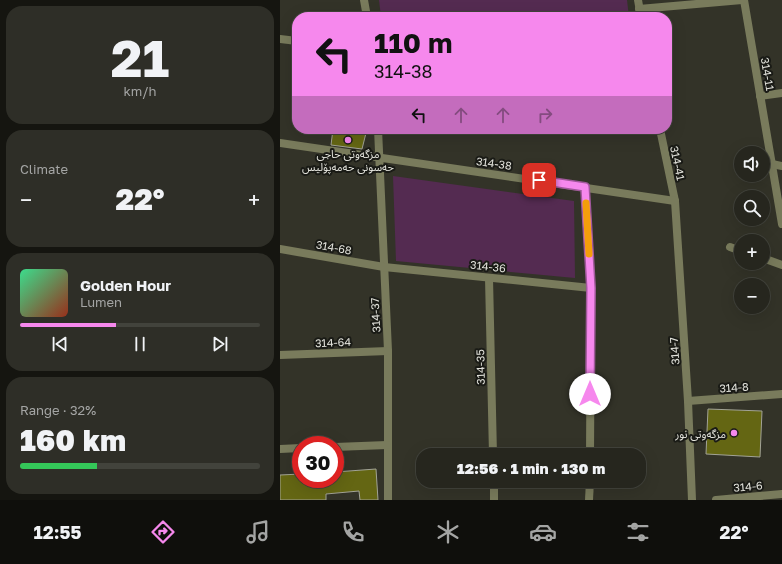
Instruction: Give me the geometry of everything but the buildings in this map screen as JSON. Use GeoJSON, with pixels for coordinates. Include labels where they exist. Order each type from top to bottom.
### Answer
{"type":"FeatureCollection","features":[{"type":"Feature","properties":{"kind":"street"},"geometry":{"type":"LineString","coordinates":[[364,0],[365,12]]}},
{"type":"Feature","properties":{"kind":"street"},"geometry":{"type":"LineString","coordinates":[[638,0],[640,12]]}},
{"type":"Feature","properties":{"kind":"street"},"geometry":{"type":"LineString","coordinates":[[648,12],[743,0]]}},
{"type":"Feature","properties":{"kind":"street","name":"314-11"},"geometry":{"type":"LineString","coordinates":[[743,0],[782,224]]}},
{"type":"Feature","properties":{"kind":"street"},"geometry":{"type":"LineString","coordinates":[[280,39],[292,40]]}},
{"type":"Feature","properties":{"kind":"street"},"geometry":{"type":"LineString","coordinates":[[760,96],[782,93]]}},
{"type":"Feature","properties":{"kind":"street","name":"314-37"},"geometry":{"type":"LineString","coordinates":[[378,134],[388,351],[388,500]]}},
{"type":"Feature","properties":{"kind":"street","name":"314-41"},"geometry":{"type":"LineString","coordinates":[[661,134],[675,201]]}},
{"type":"Feature","properties":{"kind":"street","name":"314-38"},"geometry":{"type":"LineString","coordinates":[[280,143],[675,201]]}},
{"type":"Feature","properties":{"kind":"street"},"geometry":{"type":"LineString","coordinates":[[772,164],[782,166]]}},
{"type":"Feature","properties":{"kind":"street"},"geometry":{"type":"LineString","coordinates":[[585,187],[591,288],[590,448]]}},
{"type":"Feature","properties":{"kind":"street","name":"314-7"},"geometry":{"type":"LineString","coordinates":[[675,201],[688,401],[692,500]]}},
{"type":"Feature","properties":{"kind":"street"},"geometry":{"type":"LineString","coordinates":[[730,247],[734,248]]}},
{"type":"Feature","properties":{"kind":"street","name":"314-68"},"geometry":{"type":"LineString","coordinates":[[280,249],[384,267]]}},
{"type":"Feature","properties":{"kind":"street"},"geometry":{"type":"LineString","coordinates":[[770,261],[782,265]]}},
{"type":"Feature","properties":{"kind":"street","name":"314-36"},"geometry":{"type":"LineString","coordinates":[[384,267],[591,288]]}},
{"type":"Feature","properties":{"kind":"street","name":"314-35"},"geometry":{"type":"LineString","coordinates":[[489,278],[493,448]]}},
{"type":"Feature","properties":{"kind":"street","name":"314-64"},"geometry":{"type":"LineString","coordinates":[[280,355],[388,351]]}},
{"type":"Feature","properties":{"kind":"street","name":"314-8"},"geometry":{"type":"LineString","coordinates":[[688,401],[782,394]]}},
{"type":"Feature","properties":{"kind":"street"},"geometry":{"type":"LineString","coordinates":[[344,447],[387,445]]}},
{"type":"Feature","properties":{"kind":"street"},"geometry":{"type":"LineString","coordinates":[[280,449],[292,448]]}},
{"type":"Feature","properties":{"kind":"street"},"geometry":{"type":"LineString","coordinates":[[494,488],[494,500]]}},
{"type":"Feature","properties":{"kind":"street"},"geometry":{"type":"LineString","coordinates":[[589,500],[590,488]]}},
{"type":"Feature","properties":{"kind":"street","name":"314-6"},"geometry":{"type":"LineString","coordinates":[[716,500],[782,494]]}},
{"type":"Feature","properties":{"kind":"shaded area"},"geometry":{"type":"Polygon","coordinates":[[[379,0],[627,0],[628,12],[380,12],[379,0]]]}},
{"type":"Feature","properties":{"kind":"shaded area"},"geometry":{"type":"Polygon","coordinates":[[[393,176],[574,201],[575,278],[396,261],[393,176]]]}},
{"type":"Feature","properties":{"kind":"slow traffic"},"geometry":{"type":"LineString","coordinates":[[586,203],[589,254]]}},
{"type":"Feature","properties":{"kind":"place","name":"مزگەوتی حاجی حەسونی حەمەپۆلیس"},"geometry":{"type":"Point","coordinates":[348,140]}},
{"type":"Feature","properties":{"kind":"place","name":"مزگەوتی نور"},"geometry":{"type":"Point","coordinates":[734,433]}},
{"type":"Feature","properties":{"kind":"route"},"geometry":{"type":"LineString","coordinates":[[539,180],[585,187],[591,288],[590,394]]}}]}
